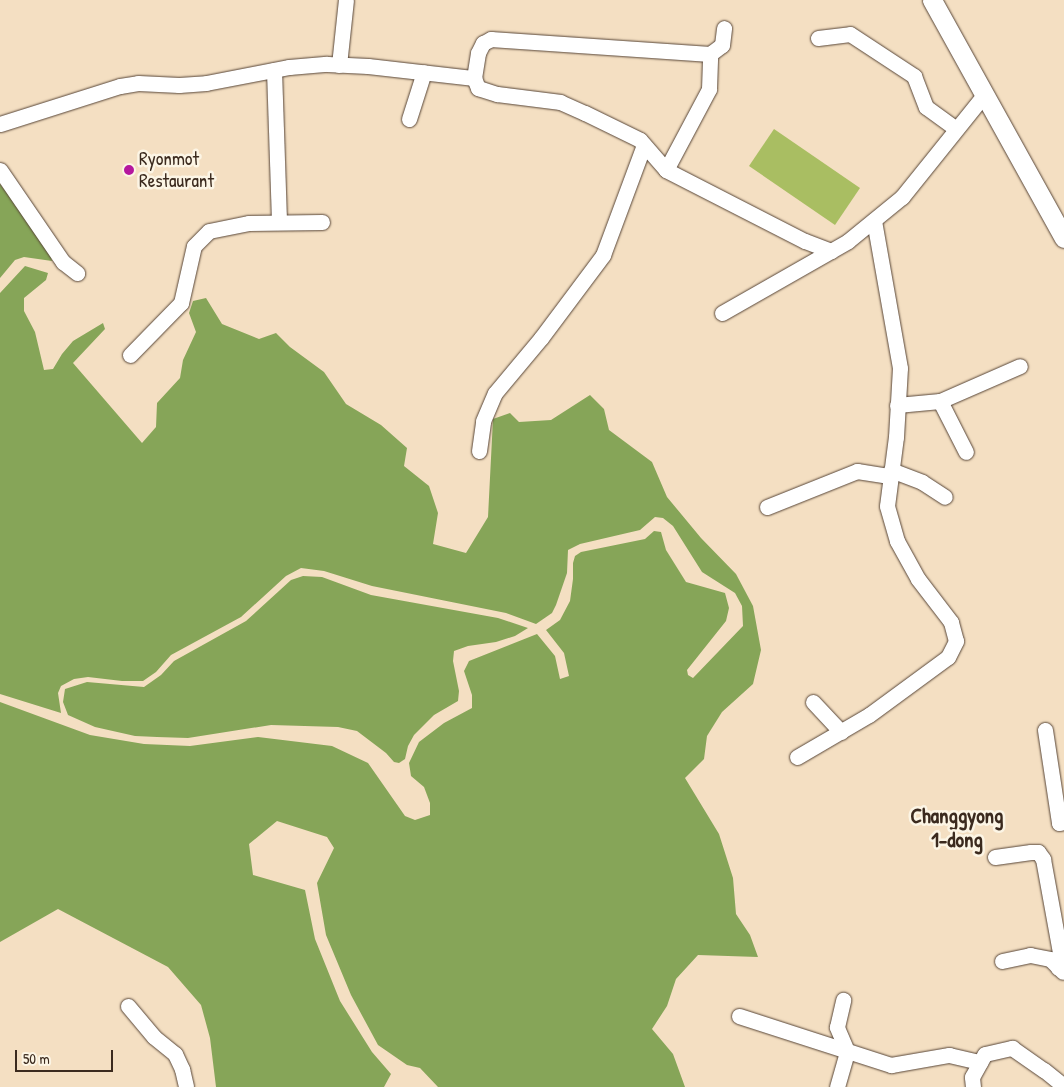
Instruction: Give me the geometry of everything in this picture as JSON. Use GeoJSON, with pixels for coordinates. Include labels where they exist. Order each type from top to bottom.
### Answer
{"type":"FeatureCollection","features":[{"type":"Feature","properties":{"kind":"main road"},"geometry":{"type":"LineString","coordinates":[[932,0],[1062,231]]}},
{"type":"Feature","properties":{"kind":"street"},"geometry":{"type":"LineString","coordinates":[[340,65],[346,0]]}},
{"type":"Feature","properties":{"kind":"street"},"geometry":{"type":"LineString","coordinates":[[724,28],[722,45],[710,54],[491,39],[483,43],[478,53],[474,78],[478,88],[497,94],[560,102],[632,136],[644,145],[666,170],[806,242],[831,251]]}},
{"type":"Feature","properties":{"kind":"street"},"geometry":{"type":"LineString","coordinates":[[818,38],[850,34],[914,76],[926,107],[956,129]]}},
{"type":"Feature","properties":{"kind":"street"},"geometry":{"type":"LineString","coordinates":[[666,170],[709,89],[710,54]]}},
{"type":"Feature","properties":{"kind":"street"},"geometry":{"type":"LineString","coordinates":[[0,124],[120,86],[138,83],[188,84],[289,67],[340,65],[474,78]]}},
{"type":"Feature","properties":{"kind":"street"},"geometry":{"type":"LineString","coordinates":[[274,70],[279,222]]}},
{"type":"Feature","properties":{"kind":"street"},"geometry":{"type":"LineString","coordinates":[[409,119],[424,72]]}},
{"type":"Feature","properties":{"kind":"street"},"geometry":{"type":"LineString","coordinates":[[722,313],[848,241],[902,197],[984,95]]}},
{"type":"Feature","properties":{"kind":"street"},"geometry":{"type":"LineString","coordinates":[[479,451],[483,421],[495,393],[540,338],[602,255],[644,145]]}},
{"type":"Feature","properties":{"kind":"street"},"geometry":{"type":"LineString","coordinates":[[0,170],[63,262],[77,273]]}},
{"type":"Feature","properties":{"kind":"street"},"geometry":{"type":"LineString","coordinates":[[797,757],[869,715],[948,657],[956,641],[951,622],[918,579],[896,541],[887,506],[900,368],[874,220]]}},
{"type":"Feature","properties":{"kind":"street"},"geometry":{"type":"LineString","coordinates":[[130,355],[181,303],[194,246],[209,231],[279,222],[322,222]]}},
{"type":"Feature","properties":{"kind":"street"},"geometry":{"type":"LineString","coordinates":[[897,404],[940,401],[1020,366]]}},
{"type":"Feature","properties":{"kind":"street"},"geometry":{"type":"LineString","coordinates":[[940,401],[966,452]]}},
{"type":"Feature","properties":{"kind":"street"},"geometry":{"type":"LineString","coordinates":[[767,507],[857,471],[891,473],[922,482],[945,497]]}},
{"type":"Feature","properties":{"kind":"street"},"geometry":{"type":"LineString","coordinates":[[812,702],[841,732]]}},
{"type":"Feature","properties":{"kind":"street"},"geometry":{"type":"LineString","coordinates":[[1045,730],[1060,822],[1064,822]]}},
{"type":"Feature","properties":{"kind":"street"},"geometry":{"type":"LineString","coordinates":[[995,857],[1038,852],[1043,859],[1060,953],[1061,971]]}},
{"type":"Feature","properties":{"kind":"street"},"geometry":{"type":"LineString","coordinates":[[1002,961],[1030,955],[1050,959],[1061,971]]}},
{"type":"Feature","properties":{"kind":"street"},"geometry":{"type":"LineString","coordinates":[[837,1087],[847,1051],[837,1027],[843,1000]]}},
{"type":"Feature","properties":{"kind":"street"},"geometry":{"type":"LineString","coordinates":[[128,1006],[154,1037],[175,1054],[182,1069],[186,1087]]}},
{"type":"Feature","properties":{"kind":"street"},"geometry":{"type":"LineString","coordinates":[[739,1016],[890,1065],[949,1055],[980,1062]]}},
{"type":"Feature","properties":{"kind":"street"},"geometry":{"type":"LineString","coordinates":[[973,1087],[972,1077],[985,1054],[1012,1048],[1064,1086]]}},
{"type":"Feature","properties":{"kind":"green space"},"geometry":{"type":"Polygon","coordinates":[[[774,129],[860,188],[835,225],[749,166],[774,129]]]}},
{"type":"Feature","properties":{"kind":"green space"},"geometry":{"type":"Polygon","coordinates":[[[0,184],[49,248],[52,261],[24,257],[15,260],[0,278],[0,184]]]}},
{"type":"Feature","properties":{"kind":"green space"},"geometry":{"type":"Polygon","coordinates":[[[25,266],[48,273],[46,280],[24,298],[24,311],[35,332],[44,370],[53,369],[73,341],[103,323],[105,329],[73,363],[142,443],[156,427],[157,403],[180,378],[183,360],[196,332],[189,313],[193,301],[206,298],[222,324],[259,339],[276,333],[290,347],[324,372],[346,404],[381,425],[407,448],[404,466],[429,486],[438,513],[433,544],[466,553],[488,517],[493,419],[510,413],[519,422],[551,420],[590,395],[604,409],[609,430],[652,462],[667,497],[701,538],[736,574],[753,606],[761,650],[753,684],[722,712],[707,736],[704,759],[685,778],[719,834],[733,878],[736,914],[750,935],[758,957],[698,955],[676,979],[667,1006],[652,1029],[673,1054],[685,1087],[438,1087],[420,1068],[407,1065],[378,1045],[351,995],[326,935],[317,883],[334,848],[327,837],[277,821],[249,844],[253,875],[305,890],[315,939],[340,1001],[372,1052],[391,1074],[384,1087],[216,1087],[210,1038],[201,1005],[168,967],[58,909],[0,942],[0,702],[90,735],[144,744],[190,746],[258,737],[332,746],[368,763],[405,816],[415,820],[430,815],[430,803],[424,787],[411,776],[409,763],[419,742],[444,723],[472,708],[472,695],[464,671],[469,661],[537,634],[555,656],[560,679],[569,676],[564,653],[546,630],[560,620],[570,601],[573,563],[575,556],[581,552],[645,539],[654,531],[661,532],[666,550],[686,582],[725,593],[729,608],[726,621],[687,670],[688,675],[693,678],[743,626],[742,606],[735,593],[702,572],[673,526],[663,518],[655,517],[640,530],[580,544],[568,550],[567,573],[556,605],[552,613],[536,624],[506,613],[372,586],[324,571],[301,568],[286,576],[241,617],[171,655],[156,672],[143,681],[122,681],[88,677],[74,679],[61,686],[58,693],[61,713],[0,694],[0,293],[25,266]]]}},
{"type":"Feature","properties":{"kind":"green space"},"geometry":{"type":"Polygon","coordinates":[[[303,576],[322,577],[371,595],[498,618],[528,628],[515,636],[496,642],[468,646],[454,651],[453,661],[459,691],[458,701],[434,715],[414,735],[408,746],[405,759],[399,763],[394,762],[386,753],[357,731],[338,727],[271,725],[188,738],[157,737],[135,736],[95,727],[68,715],[63,702],[65,689],[87,682],[144,687],[161,675],[174,661],[246,621],[291,580],[303,576]]]}},
{"type":"Feature","properties":{"kind":"place","name":"Ryonmot Restaurant"},"geometry":{"type":"Point","coordinates":[129,170]}},
{"type":"Feature","properties":{"kind":"district","name":"Changgyong 1-dong"},"geometry":{"type":"Point","coordinates":[957,828]}}]}
